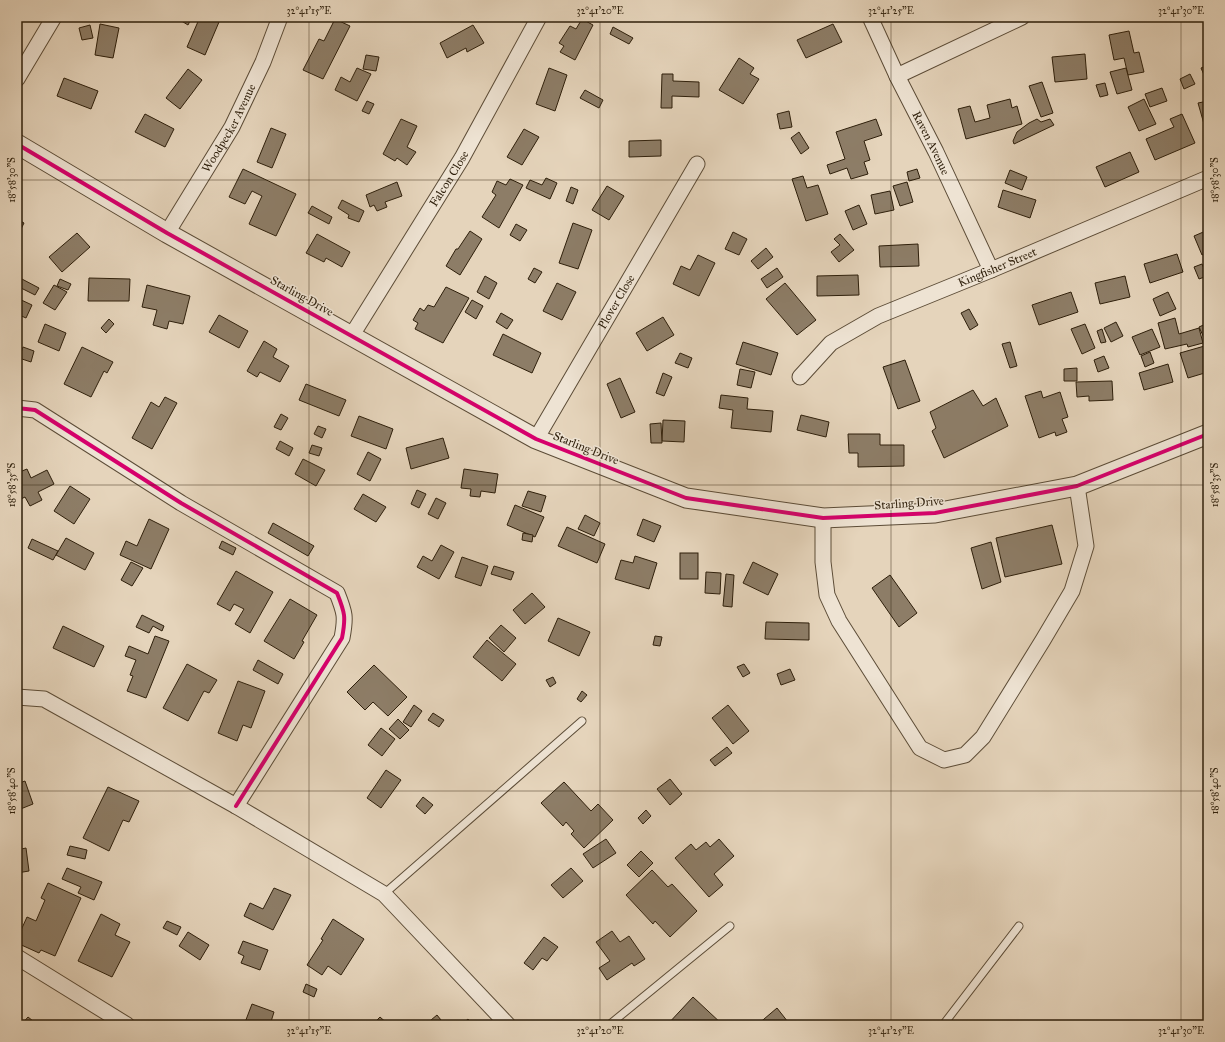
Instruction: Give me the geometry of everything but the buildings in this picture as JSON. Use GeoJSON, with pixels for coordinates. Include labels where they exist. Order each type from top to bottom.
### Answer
{"type":"FeatureCollection","features":[{"type":"Feature","properties":{"kind":"street"},"geometry":{"type":"LineString","coordinates":[[17,79],[54,17]]}},
{"type":"Feature","properties":{"kind":"street","name":"Woodpecker Avenue"},"geometry":{"type":"LineString","coordinates":[[167,233],[232,126],[263,62],[280,17]]}},
{"type":"Feature","properties":{"kind":"street","name":"Falcon Close"},"geometry":{"type":"LineString","coordinates":[[352,335],[462,158],[539,17]]}},
{"type":"Feature","properties":{"kind":"street","name":"Raven Avenue"},"geometry":{"type":"LineString","coordinates":[[870,17],[896,76],[936,152],[991,270]]}},
{"type":"Feature","properties":{"kind":"street"},"geometry":{"type":"LineString","coordinates":[[896,76],[1022,17]]}},
{"type":"Feature","properties":{"kind":"street","name":"Starling Drive"},"geometry":{"type":"LineString","coordinates":[[17,144],[167,233],[536,439],[686,498],[823,518],[935,512],[1077,486],[1208,434]]}},
{"type":"Feature","properties":{"kind":"street","name":"Plover Close"},"geometry":{"type":"LineString","coordinates":[[536,439],[697,164]]}},
{"type":"Feature","properties":{"kind":"street","name":"Kingfisher Street"},"geometry":{"type":"LineString","coordinates":[[800,376],[831,343],[878,316],[1208,178]]}},
{"type":"Feature","properties":{"kind":"street"},"geometry":{"type":"LineString","coordinates":[[17,408],[35,410],[181,503],[337,593],[344,609],[345,622],[342,638],[236,806]]}},
{"type":"Feature","properties":{"kind":"street"},"geometry":{"type":"LineString","coordinates":[[823,518],[823,562],[827,595],[839,622],[920,748],[944,760],[965,755],[983,737],[1072,591],[1086,546],[1077,486]]}},
{"type":"Feature","properties":{"kind":"street"},"geometry":{"type":"LineString","coordinates":[[17,697],[44,699],[236,806],[384,894],[508,1025]]}},
{"type":"Feature","properties":{"kind":"street"},"geometry":{"type":"LineString","coordinates":[[17,957],[127,1025]]}},
{"type":"Feature","properties":{"kind":"lane"},"geometry":{"type":"LineString","coordinates":[[384,894],[582,721]]}},
{"type":"Feature","properties":{"kind":"lane"},"geometry":{"type":"LineString","coordinates":[[609,1025],[730,926]]}},
{"type":"Feature","properties":{"kind":"lane"},"geometry":{"type":"LineString","coordinates":[[943,1025],[1019,926]]}},
{"type":"Feature","properties":{"kind":"cycle path"},"geometry":{"type":"LineString","coordinates":[[17,144],[167,233],[536,439],[686,498],[823,518],[935,513],[1077,486],[1208,434]]}},
{"type":"Feature","properties":{"kind":"cycle path"},"geometry":{"type":"LineString","coordinates":[[17,408],[35,410],[181,503],[337,593],[344,615],[342,638],[236,806]]}}]}
